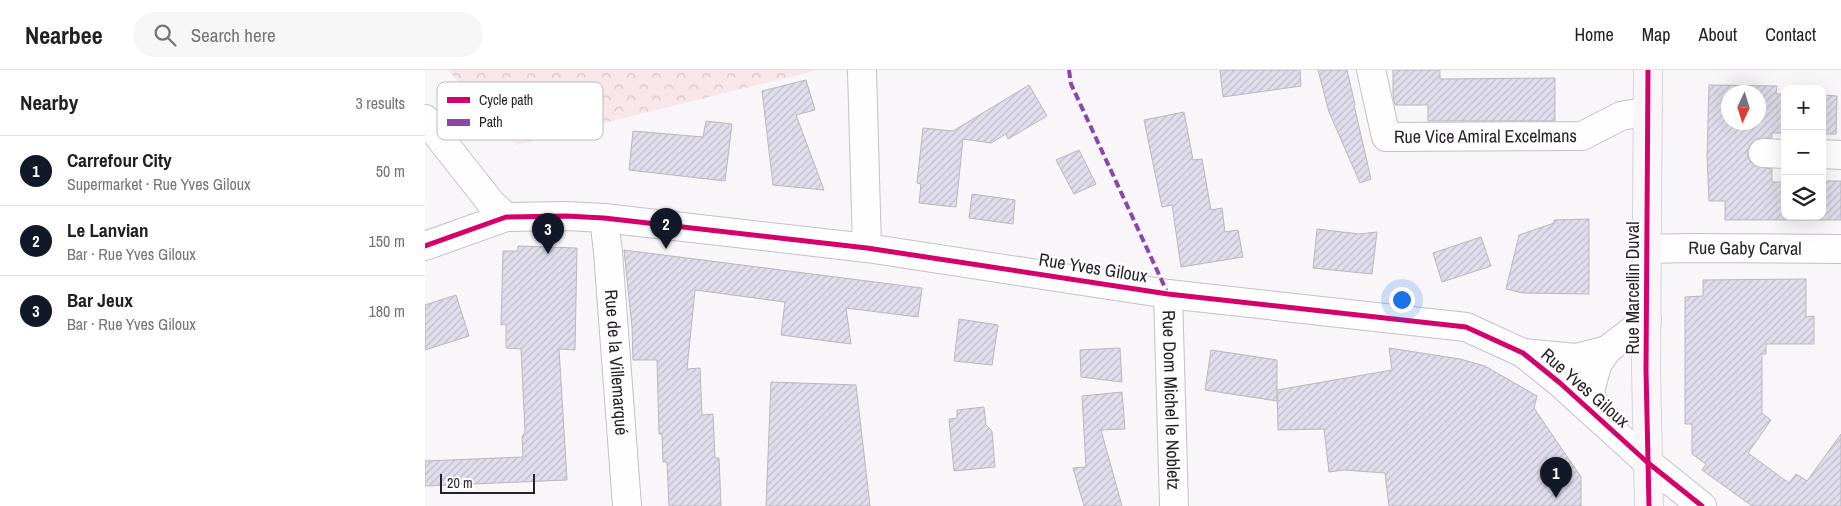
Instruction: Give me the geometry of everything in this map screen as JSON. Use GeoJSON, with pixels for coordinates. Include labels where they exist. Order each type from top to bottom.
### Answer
{"type":"FeatureCollection","features":[{"type":"Feature","properties":{"kind":"main road","name":"Rue Marcellin Duval"},"geometry":{"type":"LineString","coordinates":[[1648,70],[1647,462],[1649,506]]}},
{"type":"Feature","properties":{"kind":"street"},"geometry":{"type":"LineString","coordinates":[[863,70],[867,248]]}},
{"type":"Feature","properties":{"kind":"street","name":"Rue Vice Amiral Excelmans"},"geometry":{"type":"LineString","coordinates":[[1371,70],[1386,138],[1582,136],[1621,116],[1649,111]]}},
{"type":"Feature","properties":{"kind":"street"},"geometry":{"type":"LineString","coordinates":[[425,118],[437,133]]}},
{"type":"Feature","properties":{"kind":"street"},"geometry":{"type":"LineString","coordinates":[[442,140],[491,203],[506,217]]}},
{"type":"Feature","properties":{"kind":"street"},"geometry":{"type":"LineString","coordinates":[[1826,154],[1841,154]]}},
{"type":"Feature","properties":{"kind":"street","name":"Rue Yves Giloux"},"geometry":{"type":"LineString","coordinates":[[425,246],[506,217],[566,216],[604,218],[867,248],[1169,294],[1466,327],[1523,352],[1647,462],[1702,506]]}},
{"type":"Feature","properties":{"kind":"street","name":"Rue de la Villemarqué"},"geometry":{"type":"LineString","coordinates":[[604,218],[627,506]]}},
{"type":"Feature","properties":{"kind":"street","name":"Rue Gaby Carval"},"geometry":{"type":"LineString","coordinates":[[1647,249],[1841,249]]}},
{"type":"Feature","properties":{"kind":"street","name":"Rue Dom Michel le Nobletz"},"geometry":{"type":"LineString","coordinates":[[1169,294],[1174,506]]}},
{"type":"Feature","properties":{"kind":"street"},"geometry":{"type":"LineString","coordinates":[[1599,418],[1589,392],[1597,365],[1607,350],[1647,319]]}},
{"type":"Feature","properties":{"kind":"street"},"geometry":{"type":"LineString","coordinates":[[1523,352],[1576,358],[1607,350]]}},
{"type":"Feature","properties":{"kind":"green space"},"geometry":{"type":"Polygon","coordinates":[[[448,70],[818,70],[603,123],[603,82],[459,82],[448,70]]]}},
{"type":"Feature","properties":{"kind":"green space"},"geometry":{"type":"Polygon","coordinates":[[[511,140],[535,140],[515,145],[511,140]]]}},
{"type":"Feature","properties":{"kind":"building"},"geometry":{"type":"Polygon","coordinates":[[[1220,70],[1300,70],[1301,86],[1223,97],[1220,70]]]}},
{"type":"Feature","properties":{"kind":"building"},"geometry":{"type":"Polygon","coordinates":[[[1318,70],[1347,70],[1371,179],[1360,183],[1329,112],[1318,70]]]}},
{"type":"Feature","properties":{"kind":"building"},"geometry":{"type":"Polygon","coordinates":[[[1393,70],[1440,70],[1440,79],[1555,78],[1555,121],[1428,121],[1428,105],[1395,105],[1393,70]]]}},
{"type":"Feature","properties":{"kind":"building"},"geometry":{"type":"Polygon","coordinates":[[[806,80],[815,110],[796,115],[824,190],[773,185],[762,91],[806,80]]]}},
{"type":"Feature","properties":{"kind":"building"},"geometry":{"type":"Polygon","coordinates":[[[1029,85],[1047,116],[1008,139],[1006,134],[991,143],[963,139],[956,207],[919,203],[921,184],[917,183],[923,128],[953,131],[1029,85]]]}},
{"type":"Feature","properties":{"kind":"building"},"geometry":{"type":"Polygon","coordinates":[[[1709,85],[1721,85],[1721,130],[1766,130],[1766,86],[1777,86],[1776,94],[1781,94],[1781,133],[1772,133],[1772,138],[1755,139],[1747,152],[1749,160],[1755,166],[1772,169],[1772,182],[1781,182],[1781,220],[1725,220],[1725,201],[1709,201],[1707,156],[1709,85]]]}},
{"type":"Feature","properties":{"kind":"building"},"geometry":{"type":"Polygon","coordinates":[[[1826,95],[1837,96],[1836,134],[1826,134],[1826,95]]]}},
{"type":"Feature","properties":{"kind":"building"},"geometry":{"type":"Polygon","coordinates":[[[1184,112],[1193,160],[1202,159],[1211,210],[1222,208],[1225,232],[1238,230],[1243,257],[1181,267],[1172,205],[1162,207],[1144,120],[1184,112]]]}},
{"type":"Feature","properties":{"kind":"building"},"geometry":{"type":"Polygon","coordinates":[[[706,121],[732,124],[725,181],[629,170],[633,131],[703,137],[706,121]]]}},
{"type":"Feature","properties":{"kind":"building"},"geometry":{"type":"Polygon","coordinates":[[[1079,150],[1096,184],[1074,194],[1056,160],[1079,150]]]}},
{"type":"Feature","properties":{"kind":"building"},"geometry":{"type":"Polygon","coordinates":[[[1826,181],[1841,181],[1841,220],[1826,220],[1826,181]]]}},
{"type":"Feature","properties":{"kind":"building"},"geometry":{"type":"Polygon","coordinates":[[[972,194],[1015,200],[1013,224],[969,218],[972,194]]]}},
{"type":"Feature","properties":{"kind":"building"},"geometry":{"type":"Polygon","coordinates":[[[1589,219],[1589,294],[1523,293],[1506,289],[1519,235],[1554,223],[1554,220],[1589,219]]]}},
{"type":"Feature","properties":{"kind":"building"},"geometry":{"type":"Polygon","coordinates":[[[1317,229],[1359,234],[1377,232],[1372,274],[1313,268],[1317,229]]]}},
{"type":"Feature","properties":{"kind":"building"},"geometry":{"type":"Polygon","coordinates":[[[1481,237],[1491,266],[1442,282],[1433,253],[1481,237]]]}},
{"type":"Feature","properties":{"kind":"building"},"geometry":{"type":"Polygon","coordinates":[[[518,246],[577,248],[575,350],[559,349],[567,480],[425,486],[425,461],[523,457],[522,437],[525,432],[521,349],[506,348],[506,324],[501,325],[503,251],[518,251],[518,246]]]}},
{"type":"Feature","properties":{"kind":"building"},"geometry":{"type":"Polygon","coordinates":[[[624,250],[922,288],[918,317],[846,308],[851,344],[781,335],[785,302],[695,290],[687,369],[700,368],[702,415],[713,414],[715,458],[719,458],[721,506],[669,506],[667,462],[663,462],[662,434],[659,434],[657,360],[633,360],[632,327],[624,250]]]}},
{"type":"Feature","properties":{"kind":"building"},"geometry":{"type":"Polygon","coordinates":[[[1806,279],[1806,317],[1814,316],[1814,344],[1766,344],[1766,354],[1762,354],[1762,413],[1771,420],[1748,453],[1789,483],[1796,474],[1807,481],[1841,434],[1841,506],[1752,506],[1702,470],[1706,464],[1692,454],[1692,424],[1685,424],[1685,297],[1703,296],[1703,280],[1806,279]]]}},
{"type":"Feature","properties":{"kind":"building"},"geometry":{"type":"Polygon","coordinates":[[[456,295],[469,336],[425,350],[425,305],[456,295]]]}},
{"type":"Feature","properties":{"kind":"building"},"geometry":{"type":"Polygon","coordinates":[[[959,319],[998,325],[992,365],[954,361],[959,319]]]}},
{"type":"Feature","properties":{"kind":"building"},"geometry":{"type":"Polygon","coordinates":[[[1120,348],[1122,382],[1081,377],[1080,350],[1120,348]]]}},
{"type":"Feature","properties":{"kind":"building"},"geometry":{"type":"Polygon","coordinates":[[[1389,348],[1460,359],[1485,366],[1537,396],[1534,408],[1581,477],[1581,506],[1389,506],[1385,473],[1344,470],[1329,472],[1324,429],[1278,430],[1277,390],[1392,370],[1389,348]]]}},
{"type":"Feature","properties":{"kind":"building"},"geometry":{"type":"Polygon","coordinates":[[[1211,350],[1277,360],[1277,401],[1205,390],[1211,350]]]}},
{"type":"Feature","properties":{"kind":"building"},"geometry":{"type":"Polygon","coordinates":[[[771,382],[856,385],[870,506],[766,506],[771,382]]]}},
{"type":"Feature","properties":{"kind":"building"},"geometry":{"type":"Polygon","coordinates":[[[1122,392],[1125,429],[1101,430],[1122,506],[1084,506],[1073,468],[1086,467],[1082,396],[1122,392]]]}},
{"type":"Feature","properties":{"kind":"building"},"geometry":{"type":"Polygon","coordinates":[[[984,407],[986,425],[992,431],[995,467],[954,471],[949,419],[957,418],[957,410],[984,407]]]}},
{"type":"Feature","properties":{"kind":"marked path"},"geometry":{"type":"LineString","coordinates":[[1069,70],[1071,84],[1168,294]]}},
{"type":"Feature","properties":{"kind":"cycle path"},"geometry":{"type":"LineString","coordinates":[[1648,70],[1646,370],[1649,506]]}},
{"type":"Feature","properties":{"kind":"cycle path"},"geometry":{"type":"LineString","coordinates":[[425,246],[506,217],[566,216],[604,218],[867,248],[1168,294],[1466,327],[1523,353],[1560,383],[1647,462],[1702,506]]}},
{"type":"Feature","properties":{"kind":"place","name":"Le Lanvian"},"geometry":{"type":"Point","coordinates":[666,249]}},
{"type":"Feature","properties":{"kind":"place","name":"Bar Jeux"},"geometry":{"type":"Point","coordinates":[548,254]}},
{"type":"Feature","properties":{"kind":"place","name":"Carrefour City"},"geometry":{"type":"Point","coordinates":[1556,498]}}]}
